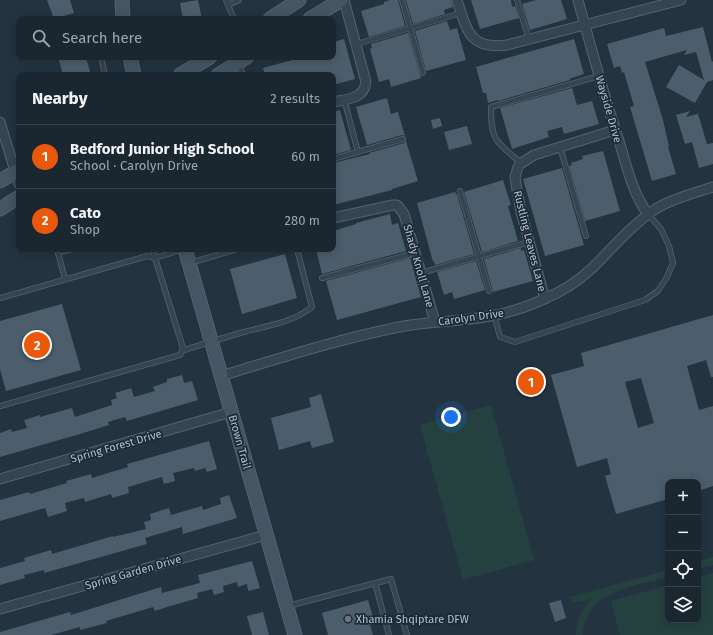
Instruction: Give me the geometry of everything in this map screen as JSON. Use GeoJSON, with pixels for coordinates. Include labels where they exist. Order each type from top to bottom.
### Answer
{"type":"FeatureCollection","features":[{"type":"Feature","properties":{"kind":"street"},"geometry":{"type":"LineString","coordinates":[[122,0],[123,16]]}},
{"type":"Feature","properties":{"kind":"street"},"geometry":{"type":"LineString","coordinates":[[275,16],[299,0]]}},
{"type":"Feature","properties":{"kind":"street"},"geometry":{"type":"LineString","coordinates":[[315,16],[341,0]]}},
{"type":"Feature","properties":{"kind":"street"},"geometry":{"type":"LineString","coordinates":[[336,101],[358,96],[365,88],[365,74],[344,0]]}},
{"type":"Feature","properties":{"kind":"street"},"geometry":{"type":"LineString","coordinates":[[457,0],[470,34],[484,45],[493,47],[529,40],[681,0]]}},
{"type":"Feature","properties":{"kind":"street","name":"Wayside Drive"},"geometry":{"type":"LineString","coordinates":[[578,0],[599,76],[631,179],[642,206],[648,214]]}},
{"type":"Feature","properties":{"kind":"street"},"geometry":{"type":"LineString","coordinates":[[131,60],[133,72]]}},
{"type":"Feature","properties":{"kind":"street"},"geometry":{"type":"LineString","coordinates":[[185,72],[205,60]]}},
{"type":"Feature","properties":{"kind":"street"},"geometry":{"type":"LineString","coordinates":[[223,72],[243,60]]}},
{"type":"Feature","properties":{"kind":"street"},"geometry":{"type":"LineString","coordinates":[[0,122],[16,169]]}},
{"type":"Feature","properties":{"kind":"street"},"geometry":{"type":"LineString","coordinates":[[522,163],[534,155],[615,130]]}},
{"type":"Feature","properties":{"kind":"street","name":"Rustling Leaves Lane"},"geometry":{"type":"LineString","coordinates":[[522,163],[518,167],[516,184],[521,212],[545,299]]}},
{"type":"Feature","properties":{"kind":"street"},"geometry":{"type":"LineString","coordinates":[[0,181],[16,176]]}},
{"type":"Feature","properties":{"kind":"street","name":"Carolyn Drive"},"geometry":{"type":"LineString","coordinates":[[221,376],[338,341],[377,331],[414,324],[494,315],[516,310],[545,299],[574,283],[590,270],[623,236],[648,214],[677,198],[713,187]]}},
{"type":"Feature","properties":{"kind":"street"},"geometry":{"type":"LineString","coordinates":[[0,209],[16,199]]}},
{"type":"Feature","properties":{"kind":"street","name":"Shady Knoll Lane"},"geometry":{"type":"LineString","coordinates":[[336,217],[397,205],[404,214],[435,322]]}},
{"type":"Feature","properties":{"kind":"street","name":"Brown Trail"},"geometry":{"type":"LineString","coordinates":[[185,252],[295,635]]}},
{"type":"Feature","properties":{"kind":"street","name":"Spring Forest Drive"},"geometry":{"type":"LineString","coordinates":[[0,479],[231,412]]}},
{"type":"Feature","properties":{"kind":"street","name":"Spring Garden Drive"},"geometry":{"type":"LineString","coordinates":[[0,609],[266,535]]}},
{"type":"Feature","properties":{"kind":"lane"},"geometry":{"type":"LineString","coordinates":[[226,0],[233,16]]}},
{"type":"Feature","properties":{"kind":"lane"},"geometry":{"type":"LineString","coordinates":[[228,5],[239,0]]}},
{"type":"Feature","properties":{"kind":"lane"},"geometry":{"type":"LineString","coordinates":[[402,0],[423,74]]}},
{"type":"Feature","properties":{"kind":"lane"},"geometry":{"type":"LineString","coordinates":[[517,0],[529,40]]}},
{"type":"Feature","properties":{"kind":"lane"},"geometry":{"type":"LineString","coordinates":[[356,44],[461,13]]}},
{"type":"Feature","properties":{"kind":"lane"},"geometry":{"type":"LineString","coordinates":[[102,60],[105,72]]}},
{"type":"Feature","properties":{"kind":"lane"},"geometry":{"type":"LineString","coordinates":[[242,72],[243,60]]}},
{"type":"Feature","properties":{"kind":"lane"},"geometry":{"type":"LineString","coordinates":[[522,163],[508,152],[496,138],[491,122],[491,107],[599,76]]}},
{"type":"Feature","properties":{"kind":"lane"},"geometry":{"type":"LineString","coordinates":[[344,99],[358,152]]}},
{"type":"Feature","properties":{"kind":"lane"},"geometry":{"type":"LineString","coordinates":[[336,158],[403,139]]}},
{"type":"Feature","properties":{"kind":"lane"},"geometry":{"type":"LineString","coordinates":[[560,147],[586,236]]}},
{"type":"Feature","properties":{"kind":"lane"},"geometry":{"type":"LineString","coordinates":[[460,191],[489,291]]}},
{"type":"Feature","properties":{"kind":"lane"},"geometry":{"type":"LineString","coordinates":[[494,315],[500,337],[515,342],[645,300],[658,291],[673,264],[669,246],[661,229],[648,214]]}},
{"type":"Feature","properties":{"kind":"lane"},"geometry":{"type":"LineString","coordinates":[[421,273],[529,242]]}},
{"type":"Feature","properties":{"kind":"lane"},"geometry":{"type":"LineString","coordinates":[[58,252],[65,279]]}},
{"type":"Feature","properties":{"kind":"lane"},"geometry":{"type":"LineString","coordinates":[[154,252],[183,348],[182,351]]}},
{"type":"Feature","properties":{"kind":"lane"},"geometry":{"type":"LineString","coordinates":[[0,298],[147,256],[156,258],[175,252]]}},
{"type":"Feature","properties":{"kind":"lane"},"geometry":{"type":"LineString","coordinates":[[189,263],[227,252]]}},
{"type":"Feature","properties":{"kind":"lane"},"geometry":{"type":"LineString","coordinates":[[0,406],[180,355],[182,351],[211,341],[304,314],[312,307],[298,252]]}},
{"type":"Feature","properties":{"kind":"lane"},"geometry":{"type":"LineString","coordinates":[[322,278],[415,253]]}},
{"type":"Feature","properties":{"kind":"lane"},"geometry":{"type":"LineString","coordinates":[[287,607],[391,578],[407,635]]}},
{"type":"Feature","properties":{"kind":"lane"},"geometry":{"type":"LineString","coordinates":[[375,583],[390,635]]}},
{"type":"Feature","properties":{"kind":"green space"},"geometry":{"type":"Polygon","coordinates":[[[491,405],[534,560],[463,580],[420,425],[491,405]]]}},
{"type":"Feature","properties":{"kind":"green space"},"geometry":{"type":"Polygon","coordinates":[[[713,557],[713,565],[701,568],[701,560],[713,557]]]}},
{"type":"Feature","properties":{"kind":"green space"},"geometry":{"type":"Polygon","coordinates":[[[665,571],[665,578],[627,588],[602,600],[592,609],[586,620],[583,635],[576,635],[577,624],[580,615],[592,599],[572,603],[570,597],[665,571]]]}},
{"type":"Feature","properties":{"kind":"green space"},"geometry":{"type":"Polygon","coordinates":[[[713,573],[713,635],[620,635],[611,601],[665,586],[665,623],[701,623],[701,576],[713,573]]]}},
{"type":"Feature","properties":{"kind":"building"},"geometry":{"type":"Polygon","coordinates":[[[47,0],[70,0],[74,13],[64,16],[53,16],[47,0]]]}},
{"type":"Feature","properties":{"kind":"building"},"geometry":{"type":"Polygon","coordinates":[[[198,0],[201,16],[182,16],[180,3],[198,0]]]}},
{"type":"Feature","properties":{"kind":"building"},"geometry":{"type":"Polygon","coordinates":[[[398,0],[405,26],[369,37],[361,11],[384,4],[384,2],[398,0]]]}},
{"type":"Feature","properties":{"kind":"building"},"geometry":{"type":"Polygon","coordinates":[[[406,0],[451,0],[453,7],[444,10],[445,14],[413,24],[406,0]]]}},
{"type":"Feature","properties":{"kind":"building"},"geometry":{"type":"Polygon","coordinates":[[[471,0],[511,0],[512,7],[515,6],[519,18],[480,29],[471,0]]]}},
{"type":"Feature","properties":{"kind":"building"},"geometry":{"type":"Polygon","coordinates":[[[536,0],[561,0],[567,19],[530,30],[522,4],[536,0]]]}},
{"type":"Feature","properties":{"kind":"building"},"geometry":{"type":"Polygon","coordinates":[[[447,21],[450,30],[457,28],[466,60],[426,71],[415,31],[447,21]]]}},
{"type":"Feature","properties":{"kind":"building"},"geometry":{"type":"Polygon","coordinates":[[[703,27],[712,62],[713,61],[713,80],[707,82],[695,103],[666,87],[679,65],[704,80],[696,52],[684,55],[687,50],[645,62],[663,120],[668,147],[676,174],[652,181],[630,107],[634,106],[624,72],[622,73],[620,66],[614,68],[607,44],[664,28],[666,36],[703,27]]]}},
{"type":"Feature","properties":{"kind":"building"},"geometry":{"type":"Polygon","coordinates":[[[408,33],[421,78],[391,87],[389,79],[379,82],[370,49],[372,48],[371,44],[408,33]]]}},
{"type":"Feature","properties":{"kind":"building"},"geometry":{"type":"Polygon","coordinates":[[[344,39],[355,79],[336,84],[336,72],[264,72],[263,68],[292,60],[336,60],[336,41],[344,39]]]}},
{"type":"Feature","properties":{"kind":"building"},"geometry":{"type":"Polygon","coordinates":[[[574,39],[584,74],[569,79],[570,80],[488,103],[486,93],[483,93],[476,67],[574,39]]]}},
{"type":"Feature","properties":{"kind":"building"},"geometry":{"type":"Polygon","coordinates":[[[59,60],[87,60],[90,72],[62,72],[59,60]]]}},
{"type":"Feature","properties":{"kind":"building"},"geometry":{"type":"Polygon","coordinates":[[[572,88],[577,105],[592,101],[599,124],[564,134],[562,127],[547,131],[549,137],[512,149],[500,108],[572,88]]]}},
{"type":"Feature","properties":{"kind":"building"},"geometry":{"type":"Polygon","coordinates":[[[387,98],[391,114],[398,112],[405,136],[402,135],[367,145],[356,107],[387,98]]]}},
{"type":"Feature","properties":{"kind":"building"},"geometry":{"type":"Polygon","coordinates":[[[340,110],[351,150],[336,154],[336,111],[340,110]]]}},
{"type":"Feature","properties":{"kind":"building"},"geometry":{"type":"Polygon","coordinates":[[[690,111],[686,117],[698,114],[707,144],[713,143],[713,164],[699,168],[692,142],[685,144],[676,115],[690,111]]]}},
{"type":"Feature","properties":{"kind":"building"},"geometry":{"type":"Polygon","coordinates":[[[440,118],[442,126],[433,129],[431,120],[440,118]]]}},
{"type":"Feature","properties":{"kind":"building"},"geometry":{"type":"Polygon","coordinates":[[[467,126],[472,144],[449,150],[444,132],[467,126]]]}},
{"type":"Feature","properties":{"kind":"building"},"geometry":{"type":"Polygon","coordinates":[[[406,141],[418,181],[392,190],[336,204],[336,162],[370,154],[369,153],[404,143],[406,141]]]}},
{"type":"Feature","properties":{"kind":"building"},"geometry":{"type":"Polygon","coordinates":[[[603,151],[620,211],[585,221],[569,166],[572,165],[571,163],[583,159],[582,156],[603,151]]]}},
{"type":"Feature","properties":{"kind":"building"},"geometry":{"type":"Polygon","coordinates":[[[562,168],[584,245],[545,256],[523,179],[562,168]]]}},
{"type":"Feature","properties":{"kind":"building"},"geometry":{"type":"Polygon","coordinates":[[[503,180],[511,205],[508,206],[518,241],[482,252],[464,192],[503,180]]]}},
{"type":"Feature","properties":{"kind":"building"},"geometry":{"type":"Polygon","coordinates":[[[455,192],[457,194],[474,254],[435,265],[417,203],[455,192]]]}},
{"type":"Feature","properties":{"kind":"building"},"geometry":{"type":"Polygon","coordinates":[[[390,214],[392,225],[398,223],[406,251],[322,274],[317,252],[336,252],[336,230],[390,214]]]}},
{"type":"Feature","properties":{"kind":"building"},"geometry":{"type":"Polygon","coordinates":[[[521,248],[521,251],[524,250],[533,281],[493,292],[484,259],[521,248]]]}},
{"type":"Feature","properties":{"kind":"building"},"geometry":{"type":"Polygon","coordinates":[[[285,254],[297,298],[242,314],[230,269],[285,254]]]}},
{"type":"Feature","properties":{"kind":"building"},"geometry":{"type":"Polygon","coordinates":[[[410,258],[421,297],[337,320],[326,281],[410,258]]]}},
{"type":"Feature","properties":{"kind":"building"},"geometry":{"type":"Polygon","coordinates":[[[476,261],[485,290],[454,299],[452,292],[444,295],[437,272],[476,261]]]}},
{"type":"Feature","properties":{"kind":"building"},"geometry":{"type":"Polygon","coordinates":[[[62,304],[81,370],[6,391],[0,369],[0,321],[62,304]]]}},
{"type":"Feature","properties":{"kind":"building"},"geometry":{"type":"Polygon","coordinates":[[[713,315],[713,377],[711,377],[706,360],[687,366],[699,410],[713,406],[713,486],[701,490],[701,479],[665,479],[665,500],[616,514],[605,476],[611,474],[607,458],[577,467],[551,375],[584,366],[581,353],[713,315]],[[641,378],[625,382],[638,428],[654,423],[641,378]]]}},
{"type":"Feature","properties":{"kind":"building"},"geometry":{"type":"Polygon","coordinates":[[[182,375],[184,383],[192,381],[198,400],[127,421],[125,417],[108,422],[109,425],[0,457],[0,433],[11,429],[12,432],[27,428],[24,420],[72,408],[75,417],[112,405],[111,400],[117,398],[115,393],[131,388],[134,397],[155,391],[153,387],[167,382],[167,379],[182,375]]]}},
{"type":"Feature","properties":{"kind":"building"},"geometry":{"type":"Polygon","coordinates":[[[321,394],[334,442],[312,448],[310,441],[279,450],[271,418],[311,407],[309,398],[321,394]]]}},
{"type":"Feature","properties":{"kind":"building"},"geometry":{"type":"Polygon","coordinates":[[[209,441],[217,469],[207,472],[205,468],[195,471],[194,468],[173,473],[175,481],[164,484],[162,477],[128,487],[129,493],[112,498],[111,494],[85,502],[84,498],[65,503],[67,511],[48,517],[45,508],[0,521],[0,500],[29,492],[30,494],[91,474],[92,478],[128,467],[127,464],[209,441]]]}},
{"type":"Feature","properties":{"kind":"building"},"geometry":{"type":"Polygon","coordinates":[[[229,495],[237,518],[183,534],[182,527],[145,538],[147,544],[44,573],[44,570],[24,575],[25,578],[0,585],[0,568],[25,561],[24,558],[51,550],[52,554],[113,536],[146,529],[144,522],[151,520],[150,514],[169,508],[171,515],[202,506],[203,510],[221,504],[220,498],[229,495]]]}},
{"type":"Feature","properties":{"kind":"building"},"geometry":{"type":"Polygon","coordinates":[[[252,561],[260,588],[248,591],[247,584],[238,587],[237,582],[223,586],[224,592],[214,595],[212,589],[197,593],[198,598],[155,611],[153,607],[106,621],[107,623],[80,630],[80,627],[51,635],[0,635],[0,632],[70,612],[71,615],[161,587],[162,593],[200,583],[198,575],[252,561]]]}},
{"type":"Feature","properties":{"kind":"building","name":"Xhamia Shqiptare DFW"},"geometry":{"type":"Polygon","coordinates":[[[368,600],[375,624],[370,625],[373,635],[328,635],[322,613],[368,600]]]}},
{"type":"Feature","properties":{"kind":"building"},"geometry":{"type":"Polygon","coordinates":[[[561,600],[566,618],[555,622],[549,603],[561,600]]]}},
{"type":"Feature","properties":{"kind":"building"},"geometry":{"type":"Polygon","coordinates":[[[263,612],[269,635],[252,635],[247,616],[263,612]]]}},
{"type":"Feature","properties":{"kind":"place","name":"Cato"},"geometry":{"type":"Point","coordinates":[37,345]}},
{"type":"Feature","properties":{"kind":"place","name":"Bedford Junior High School"},"geometry":{"type":"Point","coordinates":[531,382]}},
{"type":"Feature","properties":{"kind":"place","name":"Xhamia Shqiptare DFW"},"geometry":{"type":"Point","coordinates":[348,619]}}]}
